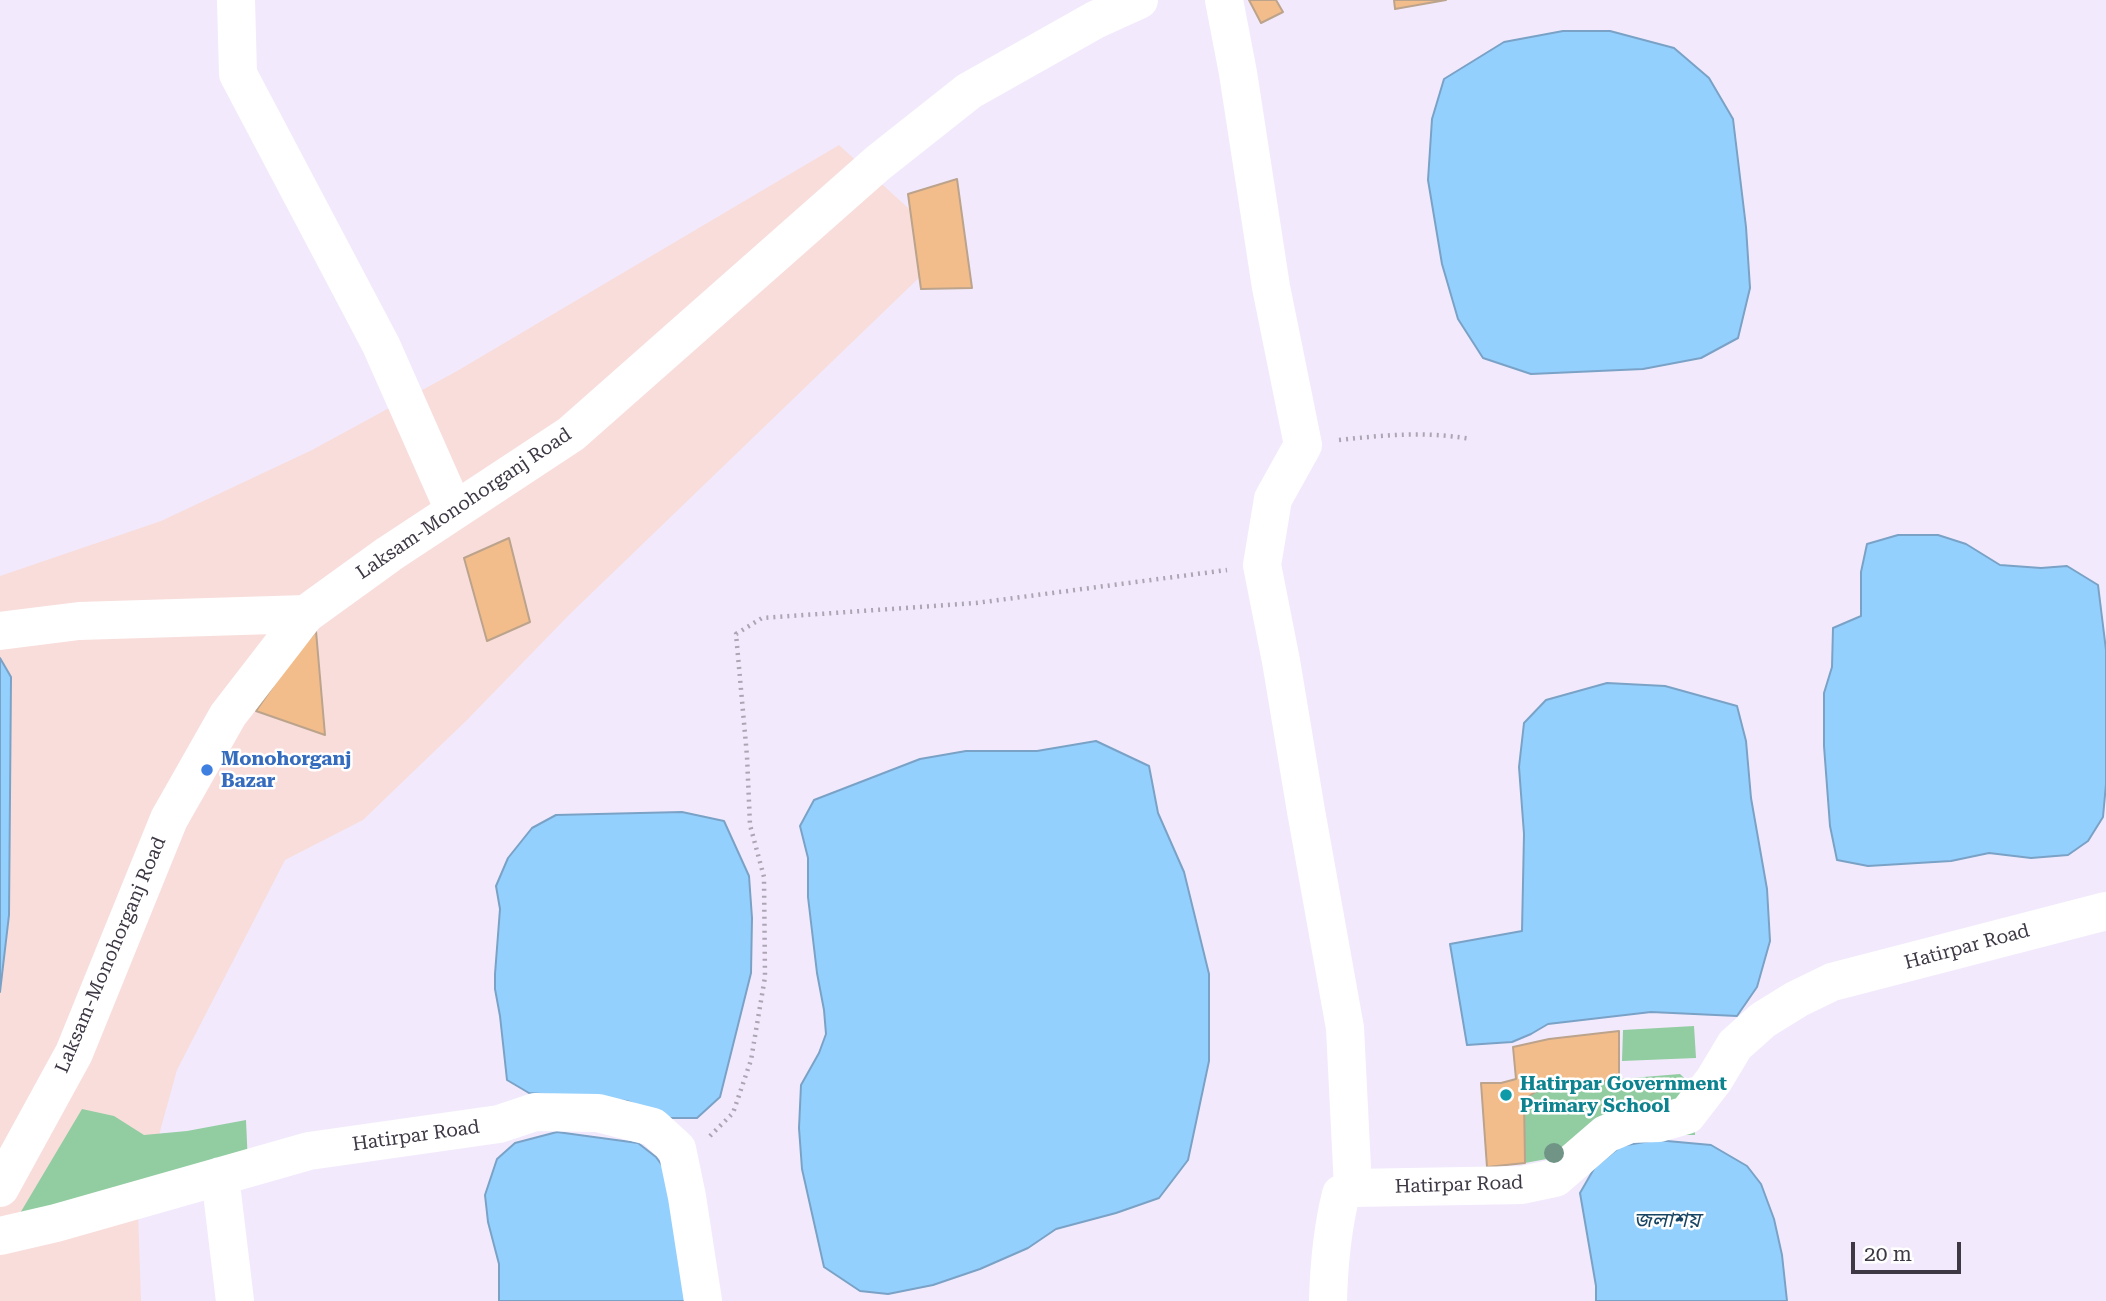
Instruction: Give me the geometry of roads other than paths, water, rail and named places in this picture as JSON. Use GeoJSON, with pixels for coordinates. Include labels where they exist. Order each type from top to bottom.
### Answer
{"type":"FeatureCollection","features":[{"type":"Feature","properties":{"kind":"street"},"geometry":{"type":"LineString","coordinates":[[236,0],[238,74],[381,345],[454,510]]}},
{"type":"Feature","properties":{"kind":"street","name":"Laksam-Monohorganj Road"},"geometry":{"type":"LineString","coordinates":[[0,1188],[74,1053],[169,818],[228,715],[306,614],[389,554],[571,434],[878,163],[969,90],[1095,20],[1139,0]]}},
{"type":"Feature","properties":{"kind":"street"},"geometry":{"type":"LineString","coordinates":[[1224,0],[1271,287],[1303,445],[1273,499],[1262,565],[1345,1028],[1353,1188],[1341,1194],[1334,1223],[1329,1255],[1328,1301]]}},
{"type":"Feature","properties":{"kind":"street"},"geometry":{"type":"LineString","coordinates":[[0,631],[79,621],[306,614]]}},
{"type":"Feature","properties":{"kind":"street","name":"Hatirpar Road"},"geometry":{"type":"LineString","coordinates":[[1353,1188],[1522,1185],[1555,1178],[1606,1134],[1630,1124],[1659,1123],[1687,1115],[1714,1080],[1735,1045],[1763,1020],[1832,982],[2106,911]]}},
{"type":"Feature","properties":{"kind":"street","name":"Hatirpar Road"},"geometry":{"type":"LineString","coordinates":[[0,1236],[56,1223],[309,1151],[499,1124],[535,1112],[598,1113],[653,1127],[677,1149],[703,1301]]}},
{"type":"Feature","properties":{"kind":"street"},"geometry":{"type":"LineString","coordinates":[[219,1176],[235,1301]]}},
{"type":"Feature","properties":{"kind":"water"},"geometry":{"type":"Polygon","coordinates":[[[1563,31],[1610,31],[1674,48],[1709,78],[1733,119],[1746,227],[1750,288],[1738,338],[1701,358],[1643,369],[1531,374],[1483,358],[1458,319],[1442,264],[1428,180],[1432,119],[1444,79],[1504,42],[1563,31]]]}},
{"type":"Feature","properties":{"kind":"water"},"geometry":{"type":"Polygon","coordinates":[[[1898,535],[1938,535],[1966,544],[2000,565],[2041,568],[2067,566],[2098,585],[2106,650],[2106,784],[2103,817],[2088,841],[2068,855],[2031,858],[1989,853],[1951,861],[1868,866],[1837,860],[1830,826],[1824,746],[1824,693],[1832,667],[1833,628],[1861,616],[1861,572],[1867,544],[1898,535]]]}},
{"type":"Feature","properties":{"kind":"water"},"geometry":{"type":"Polygon","coordinates":[[[0,658],[11,677],[9,915],[0,992],[0,658]]]}},
{"type":"Feature","properties":{"kind":"water"},"geometry":{"type":"Polygon","coordinates":[[[1607,683],[1665,686],[1737,706],[1746,741],[1751,798],[1767,889],[1770,941],[1757,987],[1737,1016],[1651,1012],[1548,1024],[1512,1042],[1467,1045],[1450,944],[1522,931],[1524,834],[1519,767],[1524,723],[1546,700],[1607,683]]]}},
{"type":"Feature","properties":{"kind":"water"},"geometry":{"type":"Polygon","coordinates":[[[1096,741],[1149,766],[1158,813],[1184,872],[1209,974],[1209,1061],[1188,1160],[1159,1198],[1056,1229],[1028,1248],[980,1269],[933,1285],[888,1294],[860,1291],[824,1267],[802,1169],[799,1128],[801,1085],[826,1034],[808,897],[808,858],[800,826],[814,800],[920,759],[966,751],[1037,751],[1096,741]]]}},
{"type":"Feature","properties":{"kind":"water"},"geometry":{"type":"Polygon","coordinates":[[[682,812],[724,821],[749,876],[752,918],[751,973],[720,1097],[697,1118],[667,1118],[627,1101],[529,1093],[507,1080],[495,974],[500,909],[496,886],[508,858],[532,828],[556,815],[682,812]]]}},
{"type":"Feature","properties":{"kind":"water"},"geometry":{"type":"Polygon","coordinates":[[[557,1132],[638,1143],[656,1157],[669,1175],[688,1301],[499,1301],[499,1264],[488,1222],[485,1195],[497,1159],[515,1143],[557,1132]]]}},
{"type":"Feature","properties":{"kind":"water","name":"জলাশয়"},"geometry":{"type":"Polygon","coordinates":[[[1656,1140],[1711,1145],[1747,1166],[1761,1184],[1774,1219],[1782,1255],[1787,1301],[1596,1301],[1596,1286],[1580,1193],[1595,1167],[1621,1146],[1656,1140]]]}},
{"type":"Feature","properties":{"kind":"place","name":"Monohorganj Bazar"},"geometry":{"type":"Point","coordinates":[207,770]}},
{"type":"Feature","properties":{"kind":"place","name":"Hatirpar Government Primary School"},"geometry":{"type":"Point","coordinates":[1506,1095]}}]}
